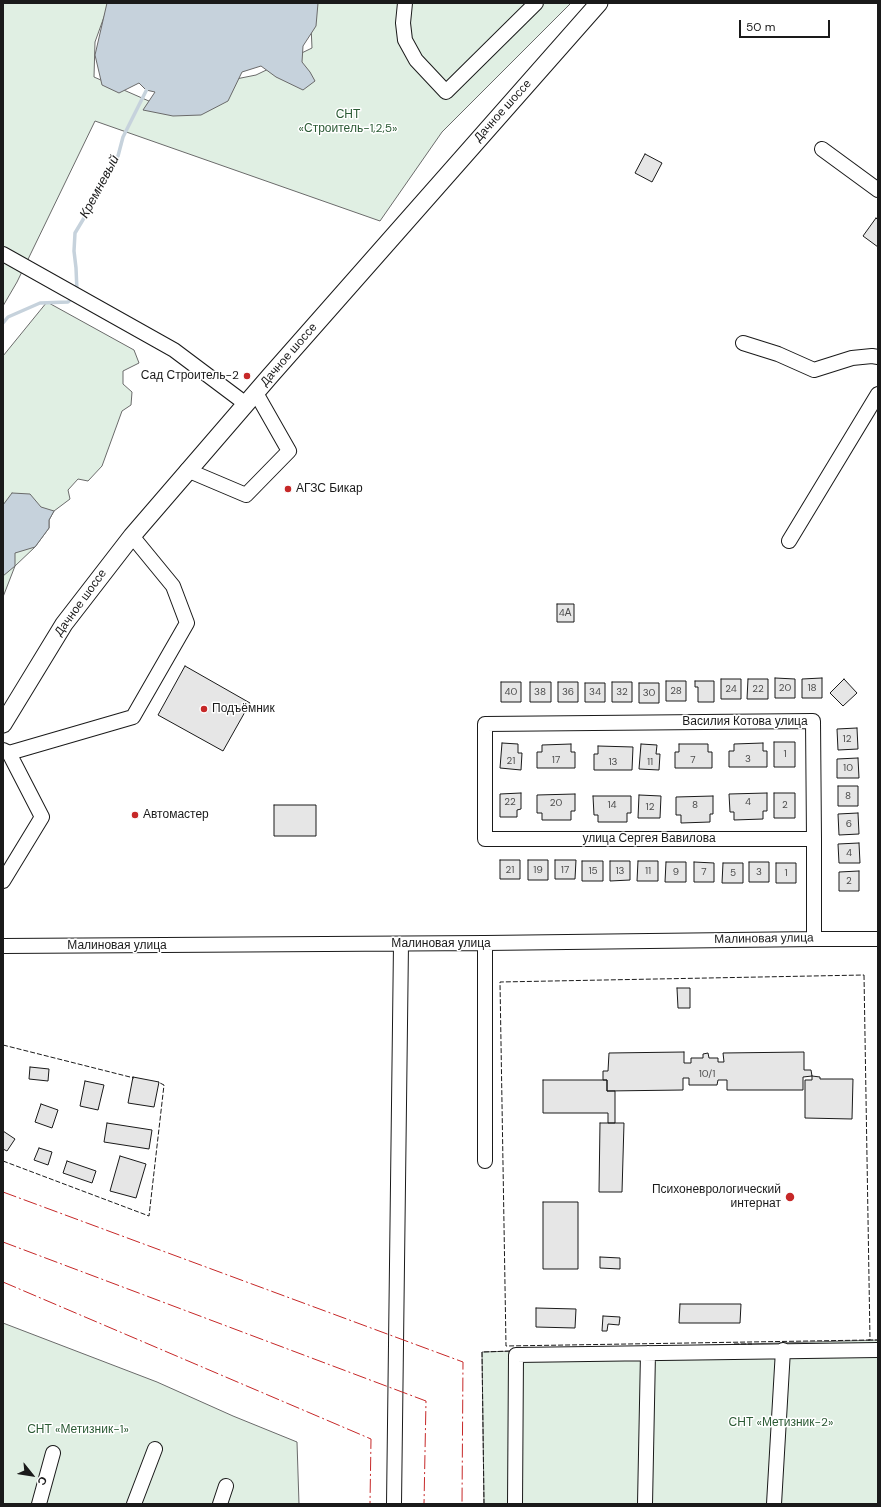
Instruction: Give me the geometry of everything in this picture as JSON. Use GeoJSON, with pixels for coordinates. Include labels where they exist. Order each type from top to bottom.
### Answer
{"type":"FeatureCollection","features":[{"type":"Feature","properties":{"kind":"main road","name":"Дачное шоссе"},"geometry":{"type":"LineString","coordinates":[[3,724],[64,624],[132,536],[251,398],[599,3]]}},
{"type":"Feature","properties":{"kind":"street"},"geometry":{"type":"LineString","coordinates":[[404,3],[403,23],[405,40],[416,60],[446,92],[536,3]]}},
{"type":"Feature","properties":{"kind":"street"},"geometry":{"type":"LineString","coordinates":[[822,149],[878,190]]}},
{"type":"Feature","properties":{"kind":"street"},"geometry":{"type":"LineString","coordinates":[[3,254],[174,350],[251,398],[289,451],[246,495],[188,470]]}},
{"type":"Feature","properties":{"kind":"street"},"geometry":{"type":"LineString","coordinates":[[743,344],[778,354],[814,370],[852,358],[872,356],[878,357]]}},
{"type":"Feature","properties":{"kind":"street"},"geometry":{"type":"LineString","coordinates":[[789,541],[878,394]]}},
{"type":"Feature","properties":{"kind":"street"},"geometry":{"type":"LineString","coordinates":[[3,881],[42,817],[6,751],[133,716],[187,623],[173,586],[132,536]]}},
{"type":"Feature","properties":{"kind":"street","name":"Василия Котова улица"},"geometry":{"type":"LineString","coordinates":[[485,839],[485,724],[813,721],[814,939]]}},
{"type":"Feature","properties":{"kind":"street","name":"улица Сергея Вавилова"},"geometry":{"type":"LineString","coordinates":[[485,839],[814,839]]}},
{"type":"Feature","properties":{"kind":"street","name":"Малиновая улица"},"geometry":{"type":"LineString","coordinates":[[3,946],[485,944],[878,939]]}},
{"type":"Feature","properties":{"kind":"street"},"geometry":{"type":"LineString","coordinates":[[394,1504],[401,944]]}},
{"type":"Feature","properties":{"kind":"street"},"geometry":{"type":"LineString","coordinates":[[485,944],[485,1161]]}},
{"type":"Feature","properties":{"kind":"street"},"geometry":{"type":"LineString","coordinates":[[515,1504],[516,1355],[783,1350],[878,1350]]}},
{"type":"Feature","properties":{"kind":"street"},"geometry":{"type":"LineString","coordinates":[[774,1504],[783,1350]]}},
{"type":"Feature","properties":{"kind":"street"},"geometry":{"type":"LineString","coordinates":[[645,1504],[648,1353]]}},
{"type":"Feature","properties":{"kind":"street"},"geometry":{"type":"LineString","coordinates":[[134,1504],[155,1449]]}},
{"type":"Feature","properties":{"kind":"street"},"geometry":{"type":"LineString","coordinates":[[39,1504],[53,1453]]}},
{"type":"Feature","properties":{"kind":"street"},"geometry":{"type":"LineString","coordinates":[[220,1504],[226,1486]]}},
{"type":"Feature","properties":{"kind":"green space","name":"СНТ «Строитель-1,2,5»"},"geometry":{"type":"Polygon","coordinates":[[[3,3],[109,3],[95,42],[94,77],[174,112],[211,84],[256,75],[312,48],[310,3],[571,3],[442,132],[380,221],[95,121],[17,282],[3,306],[3,3]]]}},
{"type":"Feature","properties":{"kind":"green space"},"geometry":{"type":"Polygon","coordinates":[[[47,302],[134,350],[139,363],[123,371],[123,384],[132,392],[131,405],[122,411],[102,466],[88,481],[78,479],[68,490],[70,499],[54,511],[49,520],[49,528],[35,547],[15,566],[3,597],[3,356],[47,302]]]}},
{"type":"Feature","properties":{"kind":"green space","name":"СНТ «Метизник-1»"},"geometry":{"type":"Polygon","coordinates":[[[3,1323],[157,1382],[233,1416],[297,1442],[299,1504],[3,1504],[3,1323]]]}},
{"type":"Feature","properties":{"kind":"green space","name":"СНТ «Метизник-2»"},"geometry":{"type":"Polygon","coordinates":[[[878,1340],[878,1504],[484,1504],[482,1352],[878,1340]]]}},
{"type":"Feature","properties":{"kind":"shaded area"},"geometry":{"type":"Polygon","coordinates":[[[107,3],[318,3],[316,26],[303,46],[302,62],[315,81],[303,90],[276,77],[261,66],[242,72],[228,101],[201,115],[173,116],[143,110],[155,92],[146,90],[139,83],[119,93],[102,85],[95,55],[107,3]]]}},
{"type":"Feature","properties":{"kind":"shaded area"},"geometry":{"type":"Polygon","coordinates":[[[12,493],[30,494],[41,507],[54,511],[49,520],[49,528],[35,547],[15,553],[15,566],[3,576],[3,505],[12,493]]]}},
{"type":"Feature","properties":{"kind":"building"},"geometry":{"type":"Polygon","coordinates":[[[645,154],[662,163],[652,182],[635,173],[645,154]]]}},
{"type":"Feature","properties":{"kind":"building"},"geometry":{"type":"Polygon","coordinates":[[[876,218],[878,220],[878,247],[863,236],[876,218]]]}},
{"type":"Feature","properties":{"kind":"building"},"geometry":{"type":"Polygon","coordinates":[[[557,604],[574,604],[574,622],[557,622],[557,604]]]}},
{"type":"Feature","properties":{"kind":"building","name":"Подъёмник"},"geometry":{"type":"Polygon","coordinates":[[[185,666],[250,703],[223,751],[158,715],[185,666]]]}},
{"type":"Feature","properties":{"kind":"building"},"geometry":{"type":"Polygon","coordinates":[[[775,678],[795,679],[795,698],[775,698],[775,678]]]}},
{"type":"Feature","properties":{"kind":"building"},"geometry":{"type":"Polygon","coordinates":[[[822,678],[822,698],[802,698],[802,679],[822,678]]]}},
{"type":"Feature","properties":{"kind":"building"},"geometry":{"type":"Polygon","coordinates":[[[721,679],[741,679],[741,699],[721,699],[721,679]]]}},
{"type":"Feature","properties":{"kind":"building"},"geometry":{"type":"Polygon","coordinates":[[[748,679],[768,679],[768,699],[747,699],[748,679]]]}},
{"type":"Feature","properties":{"kind":"building"},"geometry":{"type":"Polygon","coordinates":[[[844,679],[857,693],[843,706],[830,693],[844,679]]]}},
{"type":"Feature","properties":{"kind":"building"},"geometry":{"type":"Polygon","coordinates":[[[666,681],[686,681],[686,701],[666,701],[666,681]]]}},
{"type":"Feature","properties":{"kind":"building"},"geometry":{"type":"Polygon","coordinates":[[[695,681],[714,681],[714,702],[698,702],[698,687],[695,687],[695,681]]]}},
{"type":"Feature","properties":{"kind":"building"},"geometry":{"type":"Polygon","coordinates":[[[501,682],[521,682],[521,702],[501,702],[501,682]]]}},
{"type":"Feature","properties":{"kind":"building"},"geometry":{"type":"Polygon","coordinates":[[[530,682],[551,682],[551,702],[530,702],[530,682]]]}},
{"type":"Feature","properties":{"kind":"building"},"geometry":{"type":"Polygon","coordinates":[[[558,682],[578,682],[578,702],[558,702],[558,682]]]}},
{"type":"Feature","properties":{"kind":"building"},"geometry":{"type":"Polygon","coordinates":[[[612,682],[632,682],[632,702],[612,702],[612,682]]]}},
{"type":"Feature","properties":{"kind":"building"},"geometry":{"type":"Polygon","coordinates":[[[585,683],[605,683],[605,702],[585,702],[585,683]]]}},
{"type":"Feature","properties":{"kind":"building"},"geometry":{"type":"Polygon","coordinates":[[[639,683],[659,683],[659,703],[639,703],[639,683]]]}},
{"type":"Feature","properties":{"kind":"building"},"geometry":{"type":"Polygon","coordinates":[[[857,728],[858,749],[838,750],[837,729],[857,728]]]}},
{"type":"Feature","properties":{"kind":"building"},"geometry":{"type":"Polygon","coordinates":[[[774,742],[795,742],[795,767],[774,767],[774,742]]]}},
{"type":"Feature","properties":{"kind":"building"},"geometry":{"type":"Polygon","coordinates":[[[502,743],[518,744],[518,753],[522,753],[521,770],[500,768],[502,743]]]}},
{"type":"Feature","properties":{"kind":"building"},"geometry":{"type":"Polygon","coordinates":[[[763,743],[763,751],[767,751],[767,767],[729,767],[729,751],[734,751],[734,744],[763,743]]]}},
{"type":"Feature","properties":{"kind":"building"},"geometry":{"type":"Polygon","coordinates":[[[571,744],[571,752],[575,752],[575,768],[537,768],[537,752],[542,752],[542,745],[571,744]]]}},
{"type":"Feature","properties":{"kind":"building"},"geometry":{"type":"Polygon","coordinates":[[[641,744],[657,745],[656,754],[660,754],[659,770],[639,769],[641,744]]]}},
{"type":"Feature","properties":{"kind":"building"},"geometry":{"type":"Polygon","coordinates":[[[679,744],[708,744],[708,752],[712,752],[712,768],[675,768],[675,752],[679,752],[679,744]]]}},
{"type":"Feature","properties":{"kind":"building"},"geometry":{"type":"Polygon","coordinates":[[[598,746],[633,747],[632,770],[594,770],[594,754],[598,754],[598,746]]]}},
{"type":"Feature","properties":{"kind":"building"},"geometry":{"type":"Polygon","coordinates":[[[858,758],[859,778],[837,778],[837,759],[858,758]]]}},
{"type":"Feature","properties":{"kind":"building"},"geometry":{"type":"Polygon","coordinates":[[[838,786],[858,786],[858,806],[838,806],[838,786]]]}},
{"type":"Feature","properties":{"kind":"building"},"geometry":{"type":"Polygon","coordinates":[[[521,793],[521,809],[517,810],[517,817],[500,817],[500,794],[521,793]]]}},
{"type":"Feature","properties":{"kind":"building"},"geometry":{"type":"Polygon","coordinates":[[[767,793],[767,811],[763,811],[763,819],[734,820],[734,812],[730,812],[729,794],[767,793]]]}},
{"type":"Feature","properties":{"kind":"building"},"geometry":{"type":"Polygon","coordinates":[[[774,793],[795,793],[795,818],[774,818],[774,793]]]}},
{"type":"Feature","properties":{"kind":"building"},"geometry":{"type":"Polygon","coordinates":[[[575,794],[575,811],[571,811],[571,820],[542,820],[542,813],[537,813],[537,795],[575,794]]]}},
{"type":"Feature","properties":{"kind":"building"},"geometry":{"type":"Polygon","coordinates":[[[639,795],[661,796],[660,818],[638,818],[639,795]]]}},
{"type":"Feature","properties":{"kind":"building"},"geometry":{"type":"Polygon","coordinates":[[[593,796],[631,796],[631,813],[627,813],[627,822],[598,822],[598,815],[594,815],[593,796]]]}},
{"type":"Feature","properties":{"kind":"building"},"geometry":{"type":"Polygon","coordinates":[[[713,796],[713,814],[710,814],[710,822],[681,823],[681,815],[676,815],[676,797],[713,796]]]}},
{"type":"Feature","properties":{"kind":"building"},"geometry":{"type":"Polygon","coordinates":[[[274,805],[316,805],[316,836],[274,836],[274,805]]]}},
{"type":"Feature","properties":{"kind":"building"},"geometry":{"type":"Polygon","coordinates":[[[858,813],[859,834],[839,835],[838,814],[858,813]]]}},
{"type":"Feature","properties":{"kind":"building"},"geometry":{"type":"Polygon","coordinates":[[[859,843],[860,863],[839,863],[838,844],[859,843]]]}},
{"type":"Feature","properties":{"kind":"building"},"geometry":{"type":"Polygon","coordinates":[[[500,860],[520,860],[520,879],[500,879],[500,860]]]}},
{"type":"Feature","properties":{"kind":"building"},"geometry":{"type":"Polygon","coordinates":[[[528,860],[548,860],[548,880],[528,880],[528,860]]]}},
{"type":"Feature","properties":{"kind":"building"},"geometry":{"type":"Polygon","coordinates":[[[555,860],[576,860],[575,879],[555,879],[555,860]]]}},
{"type":"Feature","properties":{"kind":"building"},"geometry":{"type":"Polygon","coordinates":[[[582,861],[603,861],[603,881],[582,881],[582,861]]]}},
{"type":"Feature","properties":{"kind":"building"},"geometry":{"type":"Polygon","coordinates":[[[610,861],[630,861],[630,880],[610,881],[610,861]]]}},
{"type":"Feature","properties":{"kind":"building"},"geometry":{"type":"Polygon","coordinates":[[[638,861],[658,861],[658,881],[637,881],[638,861]]]}},
{"type":"Feature","properties":{"kind":"building"},"geometry":{"type":"Polygon","coordinates":[[[666,862],[686,862],[686,882],[665,882],[666,862]]]}},
{"type":"Feature","properties":{"kind":"building"},"geometry":{"type":"Polygon","coordinates":[[[694,862],[714,863],[714,882],[694,882],[694,862]]]}},
{"type":"Feature","properties":{"kind":"building"},"geometry":{"type":"Polygon","coordinates":[[[749,862],[769,862],[769,882],[749,882],[749,862]]]}},
{"type":"Feature","properties":{"kind":"building"},"geometry":{"type":"Polygon","coordinates":[[[723,863],[743,863],[743,883],[722,883],[723,863]]]}},
{"type":"Feature","properties":{"kind":"building"},"geometry":{"type":"Polygon","coordinates":[[[776,863],[796,863],[796,883],[776,883],[776,863]]]}},
{"type":"Feature","properties":{"kind":"building"},"geometry":{"type":"Polygon","coordinates":[[[859,871],[859,891],[839,891],[839,872],[859,871]]]}},
{"type":"Feature","properties":{"kind":"building"},"geometry":{"type":"Polygon","coordinates":[[[677,988],[690,988],[690,1008],[678,1008],[677,988]]]}},
{"type":"Feature","properties":{"kind":"building"},"geometry":{"type":"Polygon","coordinates":[[[684,1052],[684,1063],[691,1063],[691,1058],[703,1058],[703,1054],[708,1053],[709,1058],[718,1058],[718,1062],[724,1062],[723,1053],[804,1052],[804,1070],[811,1070],[812,1076],[803,1077],[803,1090],[727,1090],[727,1080],[718,1080],[717,1085],[689,1085],[689,1078],[683,1078],[683,1090],[607,1091],[607,1080],[603,1080],[603,1071],[608,1071],[609,1053],[684,1052]]]}},
{"type":"Feature","properties":{"kind":"building"},"geometry":{"type":"Polygon","coordinates":[[[30,1067],[49,1069],[48,1081],[29,1079],[30,1067]]]}},
{"type":"Feature","properties":{"kind":"building"},"geometry":{"type":"Polygon","coordinates":[[[812,1076],[820,1077],[820,1079],[853,1079],[852,1119],[805,1118],[805,1080],[812,1080],[812,1076]]]}},
{"type":"Feature","properties":{"kind":"building"},"geometry":{"type":"Polygon","coordinates":[[[133,1077],[159,1082],[154,1107],[128,1103],[133,1077]]]}},
{"type":"Feature","properties":{"kind":"building"},"geometry":{"type":"Polygon","coordinates":[[[543,1080],[607,1080],[607,1091],[615,1091],[615,1123],[608,1123],[608,1113],[543,1113],[543,1080]]]}},
{"type":"Feature","properties":{"kind":"building"},"geometry":{"type":"Polygon","coordinates":[[[85,1081],[104,1085],[98,1110],[80,1106],[85,1081]]]}},
{"type":"Feature","properties":{"kind":"building"},"geometry":{"type":"Polygon","coordinates":[[[41,1104],[58,1110],[52,1128],[35,1122],[41,1104]]]}},
{"type":"Feature","properties":{"kind":"building"},"geometry":{"type":"Polygon","coordinates":[[[107,1123],[152,1130],[149,1149],[104,1142],[107,1123]]]}},
{"type":"Feature","properties":{"kind":"building"},"geometry":{"type":"Polygon","coordinates":[[[600,1123],[624,1123],[622,1192],[599,1192],[600,1123]]]}},
{"type":"Feature","properties":{"kind":"building"},"geometry":{"type":"Polygon","coordinates":[[[3,1131],[15,1139],[7,1151],[3,1149],[3,1131]]]}},
{"type":"Feature","properties":{"kind":"building"},"geometry":{"type":"Polygon","coordinates":[[[39,1148],[52,1152],[48,1165],[34,1160],[39,1148]]]}},
{"type":"Feature","properties":{"kind":"building"},"geometry":{"type":"Polygon","coordinates":[[[120,1156],[146,1164],[136,1198],[110,1191],[120,1156]]]}},
{"type":"Feature","properties":{"kind":"building"},"geometry":{"type":"Polygon","coordinates":[[[67,1161],[96,1171],[92,1183],[63,1173],[67,1161]]]}},
{"type":"Feature","properties":{"kind":"building"},"geometry":{"type":"Polygon","coordinates":[[[543,1202],[578,1202],[578,1269],[543,1269],[543,1202]]]}},
{"type":"Feature","properties":{"kind":"building"},"geometry":{"type":"Polygon","coordinates":[[[600,1257],[620,1258],[620,1269],[600,1268],[600,1257]]]}},
{"type":"Feature","properties":{"kind":"building"},"geometry":{"type":"Polygon","coordinates":[[[680,1304],[741,1304],[740,1323],[679,1323],[680,1304]]]}},
{"type":"Feature","properties":{"kind":"building"},"geometry":{"type":"Polygon","coordinates":[[[536,1308],[576,1309],[575,1328],[536,1327],[536,1308]]]}},
{"type":"Feature","properties":{"kind":"building"},"geometry":{"type":"Polygon","coordinates":[[[603,1316],[620,1317],[619,1325],[608,1324],[607,1331],[602,1331],[603,1316]]]}},
{"type":"Feature","properties":{"kind":"waterway","name":"Кремневый"},"geometry":{"type":"LineString","coordinates":[[77,291],[74,251],[75,233],[90,208],[97,187],[118,156],[123,137],[148,87]]}},
{"type":"Feature","properties":{"kind":"waterway","name":"Кремневый"},"geometry":{"type":"LineString","coordinates":[[3,323],[8,317],[40,303],[68,302],[74,297]]}},
{"type":"Feature","properties":{"kind":"fence"},"geometry":{"type":"LineString","coordinates":[[864,975],[870,1340],[506,1346],[500,982],[864,975]]}},
{"type":"Feature","properties":{"kind":"fence"},"geometry":{"type":"LineString","coordinates":[[3,1045],[134,1078]]}},
{"type":"Feature","properties":{"kind":"fence"},"geometry":{"type":"LineString","coordinates":[[3,1161],[149,1216],[164,1085],[158,1082]]}},
{"type":"Feature","properties":{"kind":"fence"},"geometry":{"type":"LineString","coordinates":[[868,1340],[878,1340]]}},
{"type":"Feature","properties":{"kind":"fence"},"geometry":{"type":"LineString","coordinates":[[734,1344],[752,1344]]}},
{"type":"Feature","properties":{"kind":"fence"},"geometry":{"type":"LineString","coordinates":[[484,1504],[482,1352],[512,1351]]}},
{"type":"Feature","properties":{"kind":"power"},"geometry":{"type":"LineString","coordinates":[[3,1192],[463,1362],[462,1504]]}},
{"type":"Feature","properties":{"kind":"power"},"geometry":{"type":"LineString","coordinates":[[3,1242],[426,1401],[424,1504]]}},
{"type":"Feature","properties":{"kind":"power"},"geometry":{"type":"LineString","coordinates":[[3,1282],[371,1439],[370,1504]]}},
{"type":"Feature","properties":{"kind":"place","name":"Сад Строитель-2"},"geometry":{"type":"Point","coordinates":[247,376]}},
{"type":"Feature","properties":{"kind":"place","name":"АГЗС Бикар"},"geometry":{"type":"Point","coordinates":[288,489]}},
{"type":"Feature","properties":{"kind":"place","name":"Подъёмник"},"geometry":{"type":"Point","coordinates":[204,709]}},
{"type":"Feature","properties":{"kind":"place","name":"Автомастер"},"geometry":{"type":"Point","coordinates":[135,815]}},
{"type":"Feature","properties":{"kind":"place","name":"Психоневрологический интернат"},"geometry":{"type":"Point","coordinates":[790,1197]}}]}
